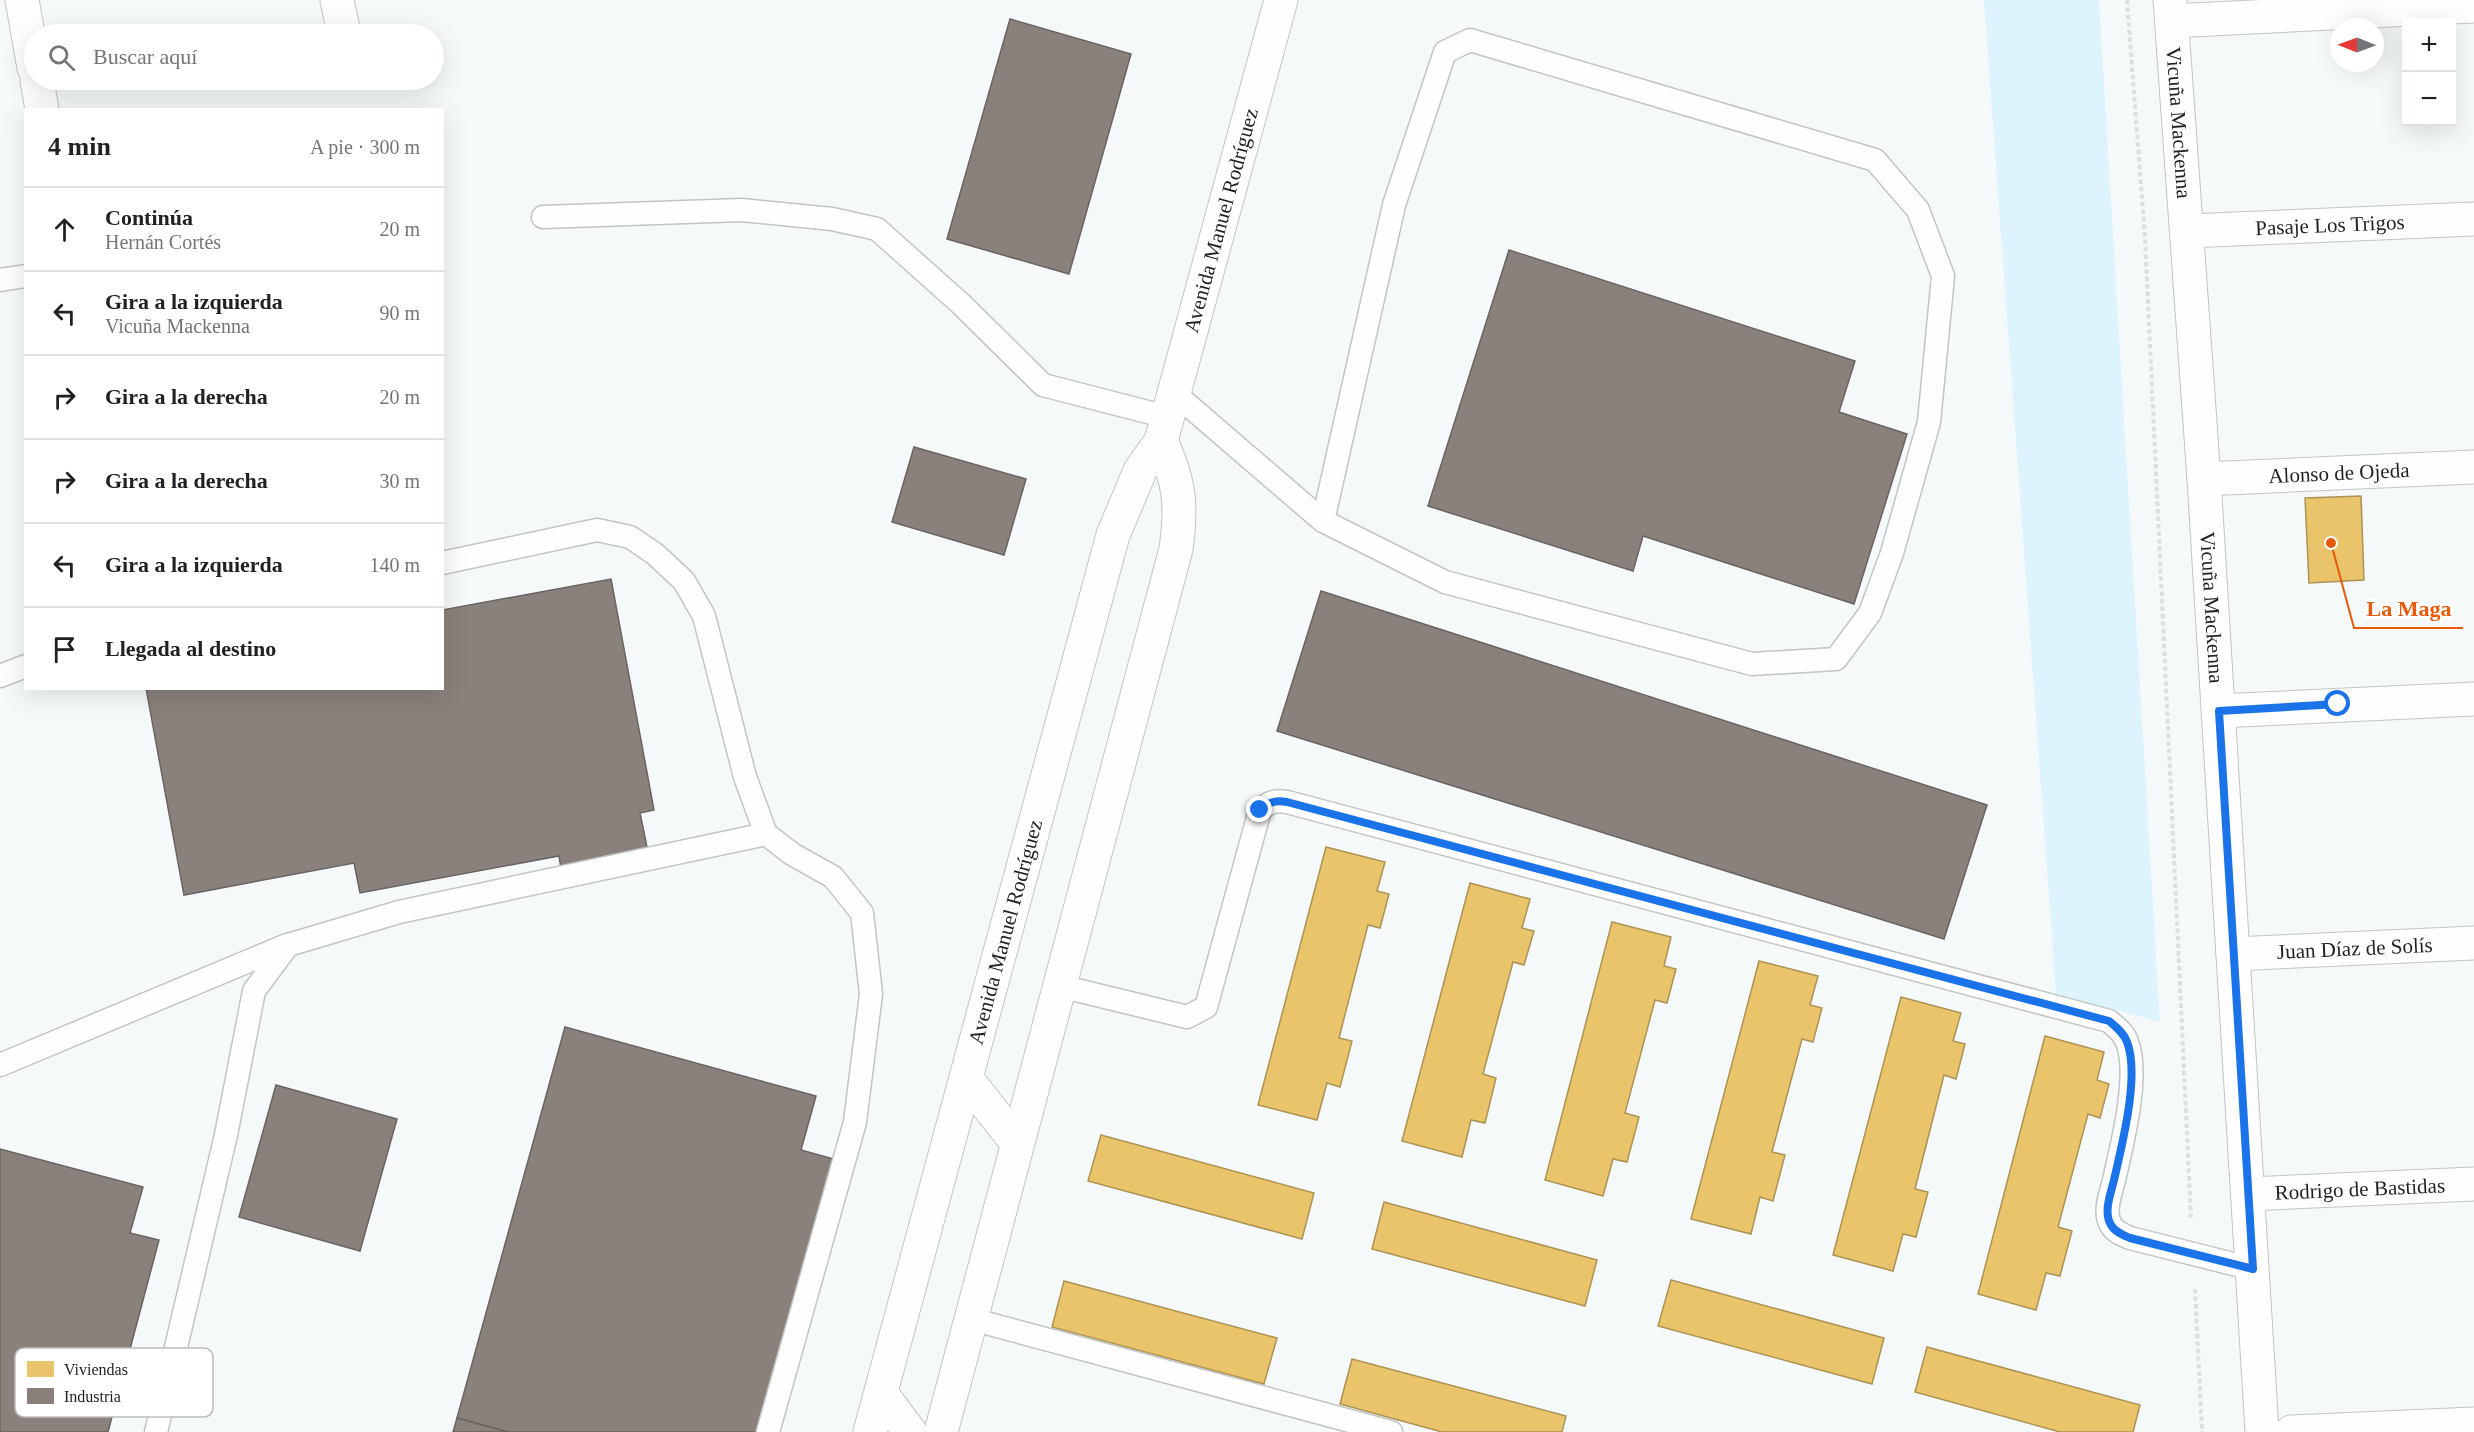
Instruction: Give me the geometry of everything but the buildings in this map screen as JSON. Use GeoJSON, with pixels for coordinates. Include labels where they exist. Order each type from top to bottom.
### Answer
{"type":"FeatureCollection","features":[{"type":"Feature","properties":{"kind":"main road"},"geometry":{"type":"LineString","coordinates":[[22,0],[26,24]]}},
{"type":"Feature","properties":{"kind":"main road"},"geometry":{"type":"LineString","coordinates":[[337,0],[342,24]]}},
{"type":"Feature","properties":{"kind":"main road","name":"Avenida Manuel Rodríguez"},"geometry":{"type":"LineString","coordinates":[[870,1432],[1113,535],[1140,471],[1167,416],[1281,0]]}},
{"type":"Feature","properties":{"kind":"main road"},"geometry":{"type":"LineString","coordinates":[[2171,11],[2474,6]]}},
{"type":"Feature","properties":{"kind":"main road","name":"Vicuña Mackenna"},"geometry":{"type":"LineString","coordinates":[[2171,11],[2188,231],[2219,711],[2262,1432]]}},
{"type":"Feature","properties":{"kind":"main road"},"geometry":{"type":"LineString","coordinates":[[39,90],[42,108]]}},
{"type":"Feature","properties":{"kind":"main road","name":"Pasaje Los Trigos"},"geometry":{"type":"LineString","coordinates":[[2188,231],[2474,219]]}},
{"type":"Feature","properties":{"kind":"main road"},"geometry":{"type":"LineString","coordinates":[[941,1432],[1176,549],[1180,498],[1173,469],[1167,416]]}},
{"type":"Feature","properties":{"kind":"main road","name":"Alonso de Ojeda"},"geometry":{"type":"LineString","coordinates":[[2204,479],[2474,467]]}},
{"type":"Feature","properties":{"kind":"main road"},"geometry":{"type":"LineString","coordinates":[[2219,711],[2474,699]]}},
{"type":"Feature","properties":{"kind":"main road","name":"Juan Díaz de Solís"},"geometry":{"type":"LineString","coordinates":[[2233,954],[2474,943]]}},
{"type":"Feature","properties":{"kind":"main road"},"geometry":{"type":"LineString","coordinates":[[966,1078],[1017,1143]]}},
{"type":"Feature","properties":{"kind":"main road","name":"Rodrigo de Bastidas"},"geometry":{"type":"LineString","coordinates":[[2248,1194],[2474,1185]]}},
{"type":"Feature","properties":{"kind":"main road"},"geometry":{"type":"LineString","coordinates":[[881,1393],[910,1432]]}},
{"type":"Feature","properties":{"kind":"main road"},"geometry":{"type":"LineString","coordinates":[[2291,1432],[2474,1424]]}},
{"type":"Feature","properties":{"kind":"lane"},"geometry":{"type":"LineString","coordinates":[[543,217],[742,210],[832,219],[877,229],[961,304],[1043,385],[1167,416],[1323,521],[1445,582],[1752,664],[1836,659],[1870,613],[1892,554],[1929,422],[1943,276],[1918,210],[1875,159],[1470,40],[1445,52],[1394,205],[1323,521]]}},
{"type":"Feature","properties":{"kind":"lane"},"geometry":{"type":"LineString","coordinates":[[0,280],[24,276]]}},
{"type":"Feature","properties":{"kind":"lane"},"geometry":{"type":"LineString","coordinates":[[444,563],[597,530],[630,537],[655,554],[684,581],[704,616],[745,777],[766,834],[792,854],[833,877],[862,913],[871,994],[855,1122],[768,1432]]}},
{"type":"Feature","properties":{"kind":"lane"},"geometry":{"type":"LineString","coordinates":[[0,676],[24,667]]}},
{"type":"Feature","properties":{"kind":"lane"},"geometry":{"type":"LineString","coordinates":[[1060,986],[1187,1017],[1206,1007],[1260,810],[1277,800],[1287,802],[2109,1021],[2120,1029],[2127,1041],[2130,1093],[2126,1131],[2108,1207],[2111,1225],[2119,1233],[2130,1238],[2253,1269]]}},
{"type":"Feature","properties":{"kind":"lane"},"geometry":{"type":"LineString","coordinates":[[0,1065],[288,945],[399,912],[766,834]]}},
{"type":"Feature","properties":{"kind":"lane"},"geometry":{"type":"LineString","coordinates":[[176,1348],[226,1135],[254,991],[288,945]]}},
{"type":"Feature","properties":{"kind":"lane"},"geometry":{"type":"LineString","coordinates":[[971,1319],[1391,1432]]}},
{"type":"Feature","properties":{"kind":"lane"},"geometry":{"type":"LineString","coordinates":[[156,1432],[160,1417]]}},
{"type":"Feature","properties":{"kind":"path"},"geometry":{"type":"LineString","coordinates":[[2127,0],[2145,238],[2202,1432]]}},
{"type":"Feature","properties":{"kind":"shaded area"},"geometry":{"type":"Polygon","coordinates":[[[1984,0],[2099,0],[2160,1022],[2056,994],[1984,0]]]}},
{"type":"Feature","properties":{"kind":"place","name":"La Maga"},"geometry":{"type":"Point","coordinates":[2331,543]}},
{"type":"Feature","properties":{"kind":"route"},"geometry":{"type":"LineString","coordinates":[[1260,810],[1277,800],[1287,802],[2109,1021],[2120,1029],[2127,1041],[2130,1054],[2130,1093],[2126,1131],[2108,1207],[2111,1225],[2119,1233],[2130,1238],[2253,1269],[2219,711],[2338,704]]}}]}
